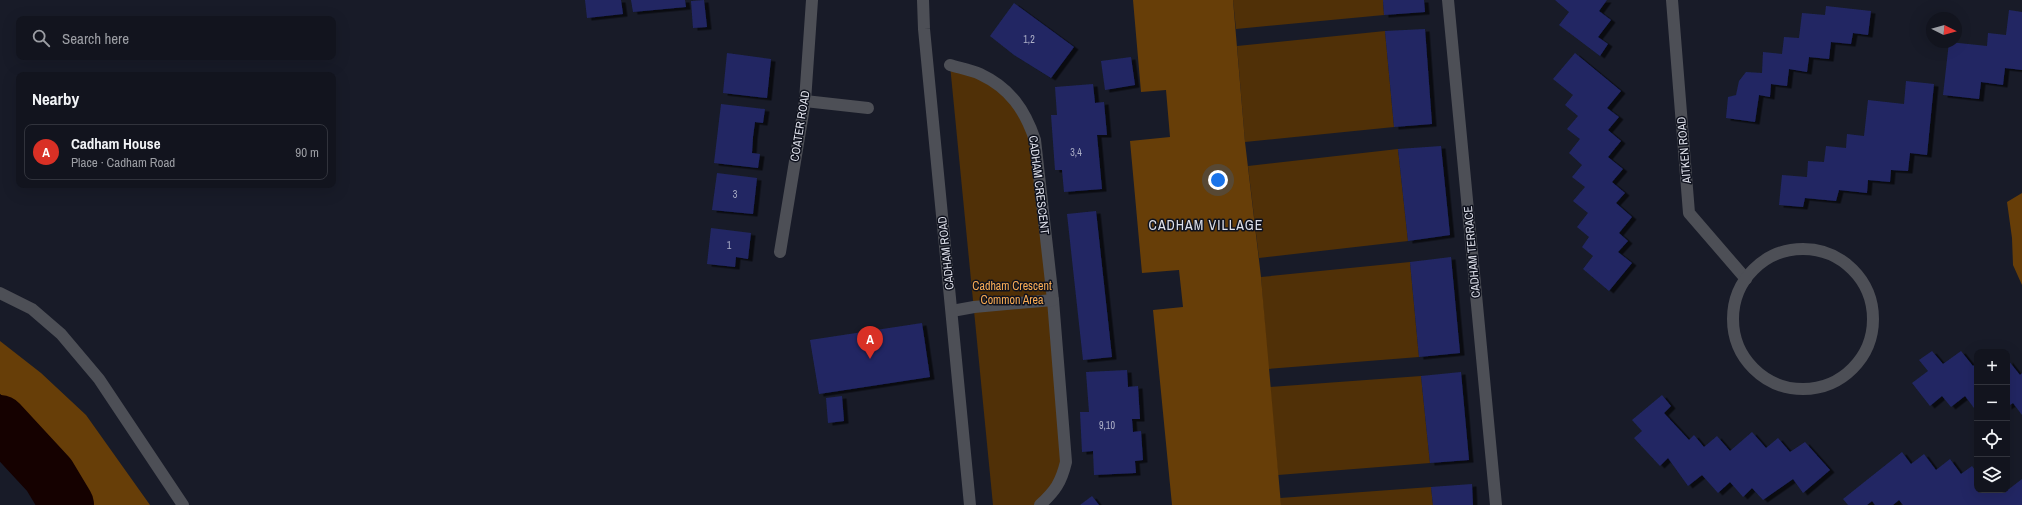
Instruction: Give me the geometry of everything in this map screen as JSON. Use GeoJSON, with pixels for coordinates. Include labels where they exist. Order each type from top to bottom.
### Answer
{"type":"FeatureCollection","features":[{"type":"Feature","properties":{"kind":"street","name":"COATER ROAD"},"geometry":{"type":"LineString","coordinates":[[780,252],[805,101],[812,0]]}},
{"type":"Feature","properties":{"kind":"street","name":"CADHAM ROAD"},"geometry":{"type":"LineString","coordinates":[[923,0],[925,36],[970,505]]}},
{"type":"Feature","properties":{"kind":"street","name":"CADHAM TERRACE"},"geometry":{"type":"LineString","coordinates":[[1448,0],[1496,505]]}},
{"type":"Feature","properties":{"kind":"street","name":"AITKEN ROAD"},"geometry":{"type":"LineString","coordinates":[[1672,0],[1689,213],[1746,279]]}},
{"type":"Feature","properties":{"kind":"street","name":"CADHAM CRESCENT"},"geometry":{"type":"LineString","coordinates":[[950,65],[980,74],[1017,101],[1028,118],[1035,140],[1053,300],[1066,462],[1063,475],[1056,489],[1040,505]]}},
{"type":"Feature","properties":{"kind":"street"},"geometry":{"type":"LineString","coordinates":[[805,101],[868,108]]}},
{"type":"Feature","properties":{"kind":"street"},"geometry":{"type":"LineString","coordinates":[[1809,249],[1829,254],[1849,265],[1863,282],[1869,293],[1874,315],[1872,335],[1864,355],[1855,367],[1841,379],[1820,388],[1801,390],[1784,387],[1755,371],[1744,358],[1737,343],[1733,328],[1733,310],[1740,289],[1746,279],[1759,265],[1774,255],[1789,250],[1809,249]]}},
{"type":"Feature","properties":{"kind":"street"},"geometry":{"type":"LineString","coordinates":[[0,294],[32,309],[61,334],[99,379],[183,505]]}},
{"type":"Feature","properties":{"kind":"street"},"geometry":{"type":"LineString","coordinates":[[952,311],[974,307],[1053,300]]}},
{"type":"Feature","properties":{"kind":"green space"},"geometry":{"type":"Polygon","coordinates":[[[1233,0],[1383,0],[1384,15],[1236,29],[1233,0]]]}},
{"type":"Feature","properties":{"kind":"green space"},"geometry":{"type":"Polygon","coordinates":[[[1385,31],[1394,127],[1245,142],[1237,46],[1385,31]]]}},
{"type":"Feature","properties":{"kind":"green space","name":"Cadham Crescent Common Area"},"geometry":{"type":"Polygon","coordinates":[[[950,65],[980,74],[1028,118],[1066,462],[1040,505],[993,505],[950,65]]]}},
{"type":"Feature","properties":{"kind":"green space"},"geometry":{"type":"Polygon","coordinates":[[[1398,149],[1408,241],[1259,258],[1248,166],[1398,149]]]}},
{"type":"Feature","properties":{"kind":"green space"},"geometry":{"type":"Polygon","coordinates":[[[1410,262],[1419,357],[1268,369],[1261,277],[1410,262]]]}},
{"type":"Feature","properties":{"kind":"green space"},"geometry":{"type":"Polygon","coordinates":[[[1421,376],[1430,463],[1278,475],[1270,387],[1421,376]]]}},
{"type":"Feature","properties":{"kind":"green space"},"geometry":{"type":"Polygon","coordinates":[[[1431,487],[1433,505],[1281,505],[1280,498],[1431,487]]]}},
{"type":"Feature","properties":{"kind":"shaded area"},"geometry":{"type":"Polygon","coordinates":[[[1133,0],[1233,0],[1245,142],[1261,277],[1281,505],[1172,505],[1153,310],[1183,307],[1179,270],[1142,273],[1130,141],[1170,137],[1166,90],[1141,92],[1133,0]]]}},
{"type":"Feature","properties":{"kind":"shaded area"},"geometry":{"type":"Polygon","coordinates":[[[2022,193],[2022,285],[2013,265],[2012,238],[2007,202],[2022,193]]]}},
{"type":"Feature","properties":{"kind":"shaded area"},"geometry":{"type":"Polygon","coordinates":[[[0,341],[41,373],[86,415],[150,505],[85,505],[57,460],[37,432],[0,394],[0,341]]]}},
{"type":"Feature","properties":{"kind":"shaded area"},"geometry":{"type":"Polygon","coordinates":[[[0,394],[24,415],[0,435],[0,394]]]}},
{"type":"Feature","properties":{"kind":"shaded area"},"geometry":{"type":"Polygon","coordinates":[[[25,417],[63,467],[85,505],[49,505],[31,477],[13,463],[4,453],[0,438],[25,417]]]}},
{"type":"Feature","properties":{"kind":"building"},"geometry":{"type":"Polygon","coordinates":[[[585,0],[621,0],[623,14],[587,18],[585,0]]]}},
{"type":"Feature","properties":{"kind":"building"},"geometry":{"type":"Polygon","coordinates":[[[631,0],[685,0],[686,7],[633,12],[631,0]]]}},
{"type":"Feature","properties":{"kind":"building"},"geometry":{"type":"Polygon","coordinates":[[[704,0],[707,27],[693,28],[691,1],[704,0]]]}},
{"type":"Feature","properties":{"kind":"building"},"geometry":{"type":"Polygon","coordinates":[[[1383,0],[1424,0],[1425,12],[1384,15],[1383,0]]]}},
{"type":"Feature","properties":{"kind":"building"},"geometry":{"type":"Polygon","coordinates":[[[1555,0],[1607,0],[1599,11],[1611,20],[1598,37],[1608,44],[1600,56],[1559,25],[1569,12],[1555,0]]]}},
{"type":"Feature","properties":{"kind":"building"},"geometry":{"type":"Polygon","coordinates":[[[1014,3],[1074,47],[1051,78],[1014,55],[990,36],[1014,3]]]}},
{"type":"Feature","properties":{"kind":"building"},"geometry":{"type":"Polygon","coordinates":[[[1826,6],[1871,11],[1868,35],[1853,33],[1851,44],[1831,42],[1829,59],[1809,57],[1807,72],[1789,69],[1787,86],[1771,84],[1770,97],[1759,95],[1755,122],[1726,118],[1728,97],[1736,95],[1739,81],[1746,72],[1762,73],[1763,52],[1782,54],[1784,37],[1799,38],[1802,13],[1825,15],[1826,6]]]}},
{"type":"Feature","properties":{"kind":"building"},"geometry":{"type":"Polygon","coordinates":[[[2009,10],[2022,12],[2022,70],[2005,68],[2003,85],[1981,82],[1979,99],[1943,95],[1948,48],[1962,48],[1962,43],[1987,46],[1988,33],[2006,35],[2009,10]]]}},
{"type":"Feature","properties":{"kind":"building"},"geometry":{"type":"Polygon","coordinates":[[[1425,29],[1432,124],[1394,127],[1385,31],[1425,29]]]}},
{"type":"Feature","properties":{"kind":"building"},"geometry":{"type":"Polygon","coordinates":[[[727,53],[771,59],[767,98],[723,93],[727,53]]]}},
{"type":"Feature","properties":{"kind":"building"},"geometry":{"type":"Polygon","coordinates":[[[1575,53],[1621,91],[1607,108],[1619,117],[1608,130],[1621,141],[1608,157],[1623,169],[1612,182],[1625,193],[1616,203],[1632,217],[1619,233],[1628,241],[1618,252],[1632,263],[1609,291],[1583,269],[1593,256],[1582,247],[1589,237],[1577,227],[1588,213],[1573,201],[1585,187],[1572,177],[1582,165],[1569,153],[1580,139],[1567,129],[1578,116],[1565,105],[1573,95],[1553,79],[1575,53]]]}},
{"type":"Feature","properties":{"kind":"building"},"geometry":{"type":"Polygon","coordinates":[[[1131,57],[1135,85],[1105,90],[1101,61],[1131,57]]]}},
{"type":"Feature","properties":{"kind":"building"},"geometry":{"type":"Polygon","coordinates":[[[1906,81],[1934,84],[1927,155],[1910,153],[1908,171],[1891,170],[1890,182],[1868,180],[1867,193],[1839,190],[1836,201],[1805,198],[1803,207],[1779,205],[1782,175],[1807,177],[1808,161],[1824,162],[1826,146],[1846,148],[1847,134],[1864,136],[1868,100],[1904,104],[1906,81]]]}},
{"type":"Feature","properties":{"kind":"building"},"geometry":{"type":"Polygon","coordinates":[[[1093,84],[1095,103],[1104,102],[1107,135],[1097,135],[1102,189],[1064,192],[1062,170],[1055,170],[1051,115],[1057,115],[1055,87],[1093,84]]]}},
{"type":"Feature","properties":{"kind":"building"},"geometry":{"type":"Polygon","coordinates":[[[721,104],[765,109],[763,123],[755,122],[753,137],[752,153],[760,154],[758,168],[714,163],[721,104]]]}},
{"type":"Feature","properties":{"kind":"building"},"geometry":{"type":"Polygon","coordinates":[[[1441,146],[1450,235],[1408,241],[1398,149],[1441,146]]]}},
{"type":"Feature","properties":{"kind":"building"},"geometry":{"type":"Polygon","coordinates":[[[717,173],[757,178],[753,214],[712,210],[717,173]]]}},
{"type":"Feature","properties":{"kind":"building"},"geometry":{"type":"Polygon","coordinates":[[[1096,211],[1112,357],[1083,360],[1067,214],[1096,211]]]}},
{"type":"Feature","properties":{"kind":"building"},"geometry":{"type":"Polygon","coordinates":[[[711,228],[751,233],[748,259],[736,257],[735,267],[707,264],[711,228]]]}},
{"type":"Feature","properties":{"kind":"building"},"geometry":{"type":"Polygon","coordinates":[[[1451,257],[1460,353],[1419,357],[1410,262],[1451,257]]]}},
{"type":"Feature","properties":{"kind":"building"},"geometry":{"type":"Polygon","coordinates":[[[922,323],[930,377],[819,394],[810,340],[922,323]]]}},
{"type":"Feature","properties":{"kind":"building"},"geometry":{"type":"Polygon","coordinates":[[[1932,351],[1943,364],[1961,351],[1973,366],[1974,365],[1974,408],[1965,396],[1951,407],[1942,396],[1930,406],[1912,383],[1928,371],[1919,360],[1932,351]]]}},
{"type":"Feature","properties":{"kind":"building"},"geometry":{"type":"Polygon","coordinates":[[[2010,362],[2020,375],[2022,373],[2022,415],[2013,403],[2010,405],[2010,362]]]}},
{"type":"Feature","properties":{"kind":"building"},"geometry":{"type":"Polygon","coordinates":[[[1127,370],[1128,387],[1138,386],[1140,419],[1132,419],[1133,432],[1141,431],[1143,460],[1135,461],[1136,473],[1094,475],[1093,451],[1082,452],[1080,412],[1089,412],[1086,372],[1127,370]]]}},
{"type":"Feature","properties":{"kind":"building"},"geometry":{"type":"Polygon","coordinates":[[[1461,372],[1469,460],[1430,463],[1421,376],[1461,372]]]}},
{"type":"Feature","properties":{"kind":"building"},"geometry":{"type":"Polygon","coordinates":[[[1662,395],[1671,406],[1664,413],[1689,440],[1694,435],[1704,447],[1717,436],[1730,451],[1752,432],[1766,448],[1778,438],[1790,452],[1805,442],[1830,470],[1803,493],[1793,479],[1763,500],[1752,488],[1743,497],[1730,482],[1718,493],[1702,475],[1688,486],[1668,458],[1660,466],[1634,438],[1642,431],[1632,420],[1662,395]]]}},
{"type":"Feature","properties":{"kind":"building"},"geometry":{"type":"Polygon","coordinates":[[[842,396],[844,421],[828,423],[826,398],[842,396]]]}},
{"type":"Feature","properties":{"kind":"building"},"geometry":{"type":"Polygon","coordinates":[[[1902,452],[1911,464],[1924,454],[1936,470],[1950,459],[1961,474],[1972,466],[1974,469],[1974,493],[2010,493],[2010,488],[2022,479],[2022,505],[1903,505],[1899,500],[1893,505],[1875,505],[1872,501],[1867,505],[1848,505],[1843,499],[1902,452]]]}},
{"type":"Feature","properties":{"kind":"building"},"geometry":{"type":"Polygon","coordinates":[[[1472,484],[1473,505],[1433,505],[1431,487],[1472,484]]]}},
{"type":"Feature","properties":{"kind":"building"},"geometry":{"type":"Polygon","coordinates":[[[1092,496],[1099,505],[1080,505],[1092,496]]]}},
{"type":"Feature","properties":{"kind":"waterway"},"geometry":{"type":"LineString","coordinates":[[0,422],[49,475],[67,505]]}},
{"type":"Feature","properties":{"kind":"place","name":"Cadham House"},"geometry":{"type":"Point","coordinates":[870,359]}},
{"type":"Feature","properties":{"kind":"district","name":"CADHAM VILLAGE"},"geometry":{"type":"Point","coordinates":[1206,225]}}]}
